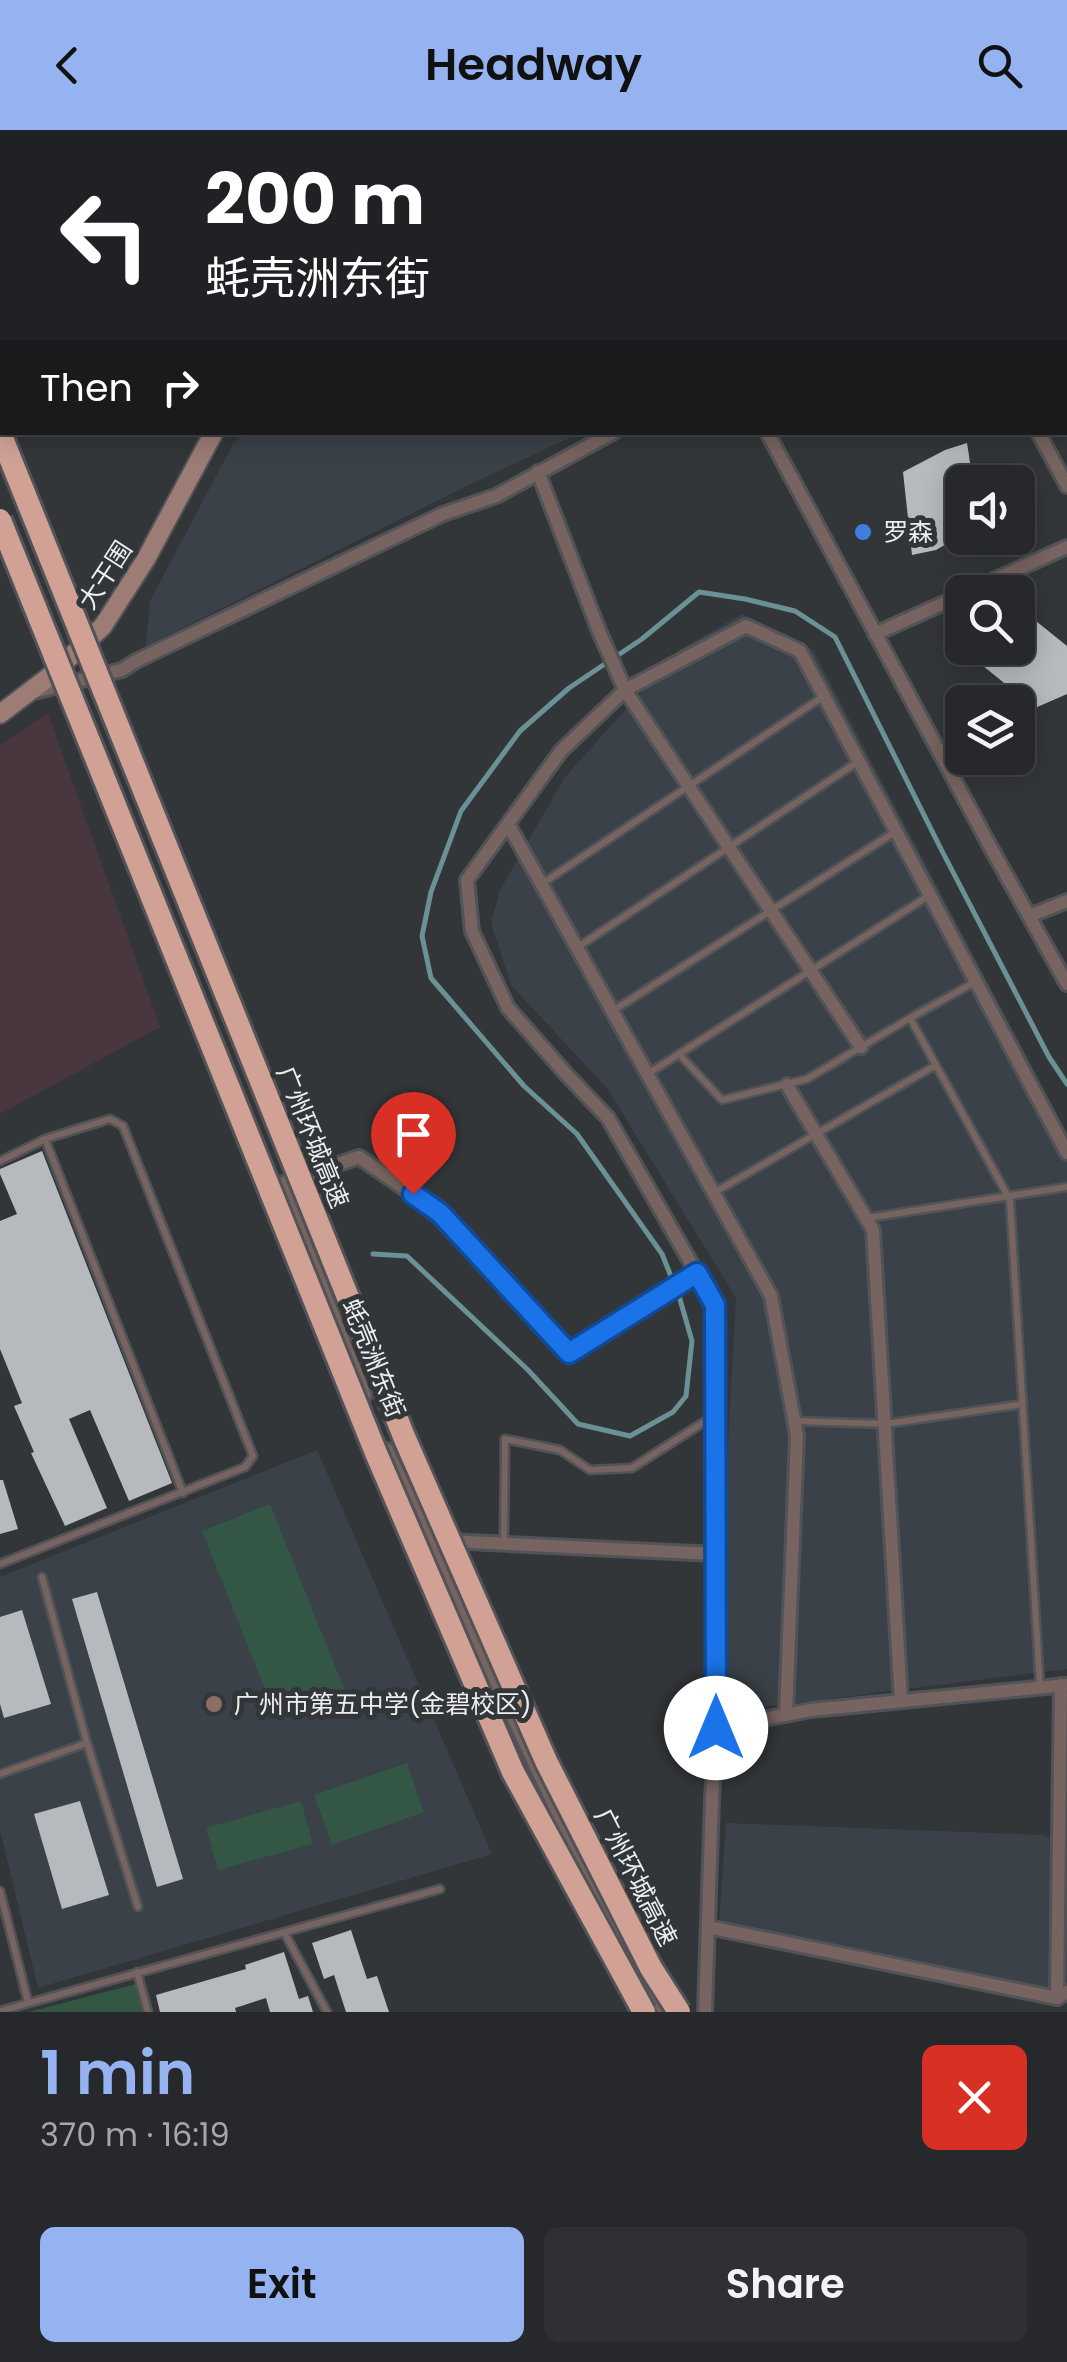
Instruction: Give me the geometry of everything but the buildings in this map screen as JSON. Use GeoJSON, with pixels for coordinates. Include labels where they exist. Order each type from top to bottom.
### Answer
{"type":"FeatureCollection","features":[{"type":"Feature","properties":{"kind":"highway","name":"广州环城高速"},"geometry":{"type":"LineString","coordinates":[[1,435],[406,1439],[546,1761],[651,1968],[679,2012]]}},
{"type":"Feature","properties":{"kind":"highway"},"geometry":{"type":"LineString","coordinates":[[0,520],[376,1453],[505,1754],[644,2012]]}},
{"type":"Feature","properties":{"kind":"street","name":"大干围"},"geometry":{"type":"LineString","coordinates":[[0,714],[92,637],[117,607],[212,435]]}},
{"type":"Feature","properties":{"kind":"street"},"geometry":{"type":"LineString","coordinates":[[26,694],[122,670],[443,514],[496,496],[608,435]]}},
{"type":"Feature","properties":{"kind":"street"},"geometry":{"type":"LineString","coordinates":[[769,435],[1067,984]]}},
{"type":"Feature","properties":{"kind":"street"},"geometry":{"type":"LineString","coordinates":[[1040,435],[1067,486]]}},
{"type":"Feature","properties":{"kind":"street"},"geometry":{"type":"LineString","coordinates":[[538,472],[623,687],[861,1047]]}},
{"type":"Feature","properties":{"kind":"street"},"geometry":{"type":"LineString","coordinates":[[1006,575],[1067,547]]}},
{"type":"Feature","properties":{"kind":"street"},"geometry":{"type":"LineString","coordinates":[[876,634],[945,603]]}},
{"type":"Feature","properties":{"kind":"street"},"geometry":{"type":"LineString","coordinates":[[706,2012],[716,1728],[715,1305],[608,1118],[508,1008],[472,931],[468,880],[561,752],[623,687],[746,626],[800,651],[1067,1153]]}},
{"type":"Feature","properties":{"kind":"street"},"geometry":{"type":"LineString","coordinates":[[508,824],[772,1296],[797,1436],[786,1714]]}},
{"type":"Feature","properties":{"kind":"street"},"geometry":{"type":"LineString","coordinates":[[1028,916],[1067,901]]}},
{"type":"Feature","properties":{"kind":"street"},"geometry":{"type":"LineString","coordinates":[[787,1085],[873,1230],[901,1701]]}},
{"type":"Feature","properties":{"kind":"street","name":"蚝壳洲东街"},"geometry":{"type":"LineString","coordinates":[[665,2012],[621,1947],[388,1454],[280,1184],[358,1157],[440,1213],[569,1353],[697,1273]]}},
{"type":"Feature","properties":{"kind":"street"},"geometry":{"type":"LineString","coordinates":[[429,1540],[716,1554]]}},
{"type":"Feature","properties":{"kind":"street"},"geometry":{"type":"LineString","coordinates":[[708,1927],[1062,1995],[1064,1685],[786,1714],[716,1728]]}},
{"type":"Feature","properties":{"kind":"lane"},"geometry":{"type":"LineString","coordinates":[[542,884],[824,696]]}},
{"type":"Feature","properties":{"kind":"lane"},"geometry":{"type":"LineString","coordinates":[[577,948],[859,762]]}},
{"type":"Feature","properties":{"kind":"lane"},"geometry":{"type":"LineString","coordinates":[[612,1010],[896,831]]}},
{"type":"Feature","properties":{"kind":"lane"},"geometry":{"type":"LineString","coordinates":[[648,1074],[930,895]]}},
{"type":"Feature","properties":{"kind":"lane"},"geometry":{"type":"LineString","coordinates":[[680,1054],[722,1100],[787,1085],[808,1079],[976,982]]}},
{"type":"Feature","properties":{"kind":"lane"},"geometry":{"type":"LineString","coordinates":[[910,1018],[1008,1196],[1040,1688]]}},
{"type":"Feature","properties":{"kind":"lane"},"geometry":{"type":"LineString","coordinates":[[714,1192],[936,1064]]}},
{"type":"Feature","properties":{"kind":"lane"},"geometry":{"type":"LineString","coordinates":[[0,1161],[45,1138],[110,1118],[123,1126],[252,1456],[245,1467],[0,1564]]}},
{"type":"Feature","properties":{"kind":"lane"},"geometry":{"type":"LineString","coordinates":[[45,1138],[184,1493]]}},
{"type":"Feature","properties":{"kind":"lane"},"geometry":{"type":"LineString","coordinates":[[866,1218],[1067,1187]]}},
{"type":"Feature","properties":{"kind":"lane"},"geometry":{"type":"LineString","coordinates":[[794,1422],[884,1424],[1023,1404]]}},
{"type":"Feature","properties":{"kind":"lane"},"geometry":{"type":"LineString","coordinates":[[504,1544],[505,1440],[560,1450],[590,1470],[632,1468],[715,1415]]}},
{"type":"Feature","properties":{"kind":"lane"},"geometry":{"type":"LineString","coordinates":[[42,1577],[138,1907]]}},
{"type":"Feature","properties":{"kind":"lane"},"geometry":{"type":"LineString","coordinates":[[0,1774],[88,1744]]}},
{"type":"Feature","properties":{"kind":"lane"},"geometry":{"type":"LineString","coordinates":[[0,2010],[440,1888]]}},
{"type":"Feature","properties":{"kind":"lane"},"geometry":{"type":"LineString","coordinates":[[0,1891],[28,2002]]}},
{"type":"Feature","properties":{"kind":"lane"},"geometry":{"type":"LineString","coordinates":[[284,1932],[328,2012]]}},
{"type":"Feature","properties":{"kind":"lane"},"geometry":{"type":"LineString","coordinates":[[137,1972],[148,2012]]}},
{"type":"Feature","properties":{"kind":"shaded area"},"geometry":{"type":"Polygon","coordinates":[[[243,435],[576,435],[146,646],[150,601],[233,444],[243,435]]]}},
{"type":"Feature","properties":{"kind":"shaded area"},"geometry":{"type":"Polygon","coordinates":[[[742,614],[813,650],[1067,1133],[1067,1669],[713,1713],[736,1298],[607,1088],[511,985],[491,923],[500,890],[565,777],[679,650],[742,614]]]}},
{"type":"Feature","properties":{"kind":"shaded area"},"geometry":{"type":"Polygon","coordinates":[[[48,714],[160,1027],[0,1114],[0,745],[48,714]]]}},
{"type":"Feature","properties":{"kind":"shaded area","name":"广州市第五中学(金碧校区)"},"geometry":{"type":"Polygon","coordinates":[[[317,1450],[492,1854],[38,1988],[0,1830],[0,1577],[317,1450]]]}},
{"type":"Feature","properties":{"kind":"shaded area"},"geometry":{"type":"Polygon","coordinates":[[[726,1823],[1044,1835],[1067,1850],[1067,1985],[1056,1993],[719,1925],[726,1823]]]}},
{"type":"Feature","properties":{"kind":"green space"},"geometry":{"type":"Polygon","coordinates":[[[270,1504],[345,1691],[276,1717],[202,1531],[270,1504]]]}},
{"type":"Feature","properties":{"kind":"green space"},"geometry":{"type":"Polygon","coordinates":[[[407,1763],[424,1812],[332,1845],[314,1795],[407,1763]]]}},
{"type":"Feature","properties":{"kind":"green space"},"geometry":{"type":"Polygon","coordinates":[[[301,1801],[313,1844],[218,1870],[206,1828],[301,1801]]]}},
{"type":"Feature","properties":{"kind":"green space"},"geometry":{"type":"Polygon","coordinates":[[[136,1984],[144,2012],[29,2012],[136,1984]]]}},
{"type":"Feature","properties":{"kind":"waterway"},"geometry":{"type":"LineString","coordinates":[[373,1254],[407,1256],[528,1370],[578,1424],[630,1436],[673,1412],[686,1396],[692,1341],[662,1254],[577,1134],[524,1086],[431,978],[422,936],[431,892],[461,811],[520,731],[569,688],[642,639],[699,592],[795,611],[835,637],[941,849],[1049,1057],[1067,1084]]}},
{"type":"Feature","properties":{"kind":"place","name":"罗森"},"geometry":{"type":"Point","coordinates":[863,532]}},
{"type":"Feature","properties":{"kind":"place","name":"广州市第五中学(金碧校区)"},"geometry":{"type":"Point","coordinates":[214,1704]}},
{"type":"Feature","properties":{"kind":"route"},"geometry":{"type":"LineString","coordinates":[[413,1194],[440,1213],[569,1353],[697,1273],[715,1305],[716,1728]]}}]}
